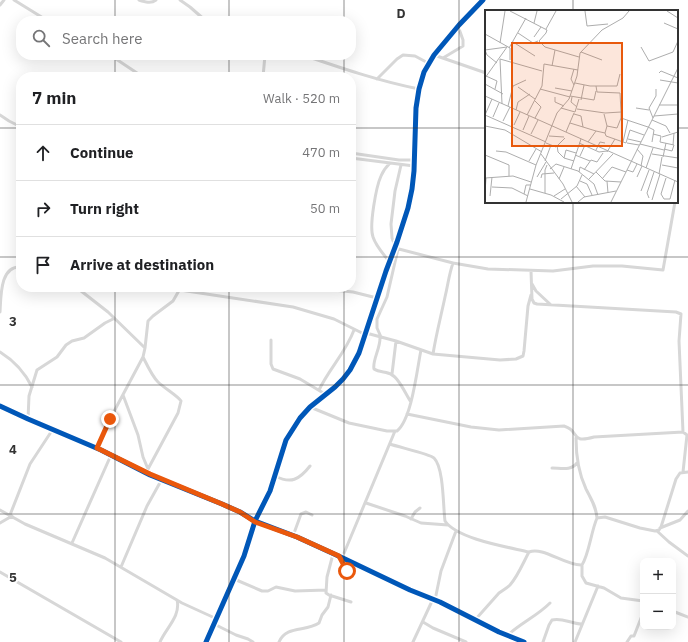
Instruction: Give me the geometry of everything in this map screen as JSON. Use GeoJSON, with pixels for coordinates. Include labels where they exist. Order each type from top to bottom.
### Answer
{"type":"FeatureCollection","features":[{"type":"Feature","properties":{"kind":"street"},"geometry":{"type":"LineString","coordinates":[[0,6],[4,0]]}},
{"type":"Feature","properties":{"kind":"street"},"geometry":{"type":"LineString","coordinates":[[14,0],[40,16]]}},
{"type":"Feature","properties":{"kind":"street"},"geometry":{"type":"LineString","coordinates":[[139,0],[148,3],[156,0]]}},
{"type":"Feature","properties":{"kind":"street"},"geometry":{"type":"LineString","coordinates":[[180,0],[200,16]]}},
{"type":"Feature","properties":{"kind":"street"},"geometry":{"type":"LineString","coordinates":[[411,402],[398,380],[392,374],[376,370],[373,367],[380,347],[377,319],[387,297],[396,248],[408,208],[412,188],[415,126],[419,89],[424,72],[434,55],[458,26],[483,0]]}},
{"type":"Feature","properties":{"kind":"street"},"geometry":{"type":"LineString","coordinates":[[443,58],[463,46],[463,40],[458,26]]}},
{"type":"Feature","properties":{"kind":"street"},"geometry":{"type":"LineString","coordinates":[[377,79],[403,55],[415,56],[428,63]]}},
{"type":"Feature","properties":{"kind":"street"},"geometry":{"type":"LineString","coordinates":[[434,55],[485,73]]}},
{"type":"Feature","properties":{"kind":"street"},"geometry":{"type":"LineString","coordinates":[[118,60],[136,72]]}},
{"type":"Feature","properties":{"kind":"street"},"geometry":{"type":"LineString","coordinates":[[263,72],[265,60]]}},
{"type":"Feature","properties":{"kind":"street"},"geometry":{"type":"LineString","coordinates":[[317,60],[351,72]]}},
{"type":"Feature","properties":{"kind":"street"},"geometry":{"type":"LineString","coordinates":[[356,73],[397,85],[419,89]]}},
{"type":"Feature","properties":{"kind":"street"},"geometry":{"type":"LineString","coordinates":[[0,115],[16,124]]}},
{"type":"Feature","properties":{"kind":"street"},"geometry":{"type":"LineString","coordinates":[[356,154],[399,160],[414,160]]}},
{"type":"Feature","properties":{"kind":"street"},"geometry":{"type":"LineString","coordinates":[[356,159],[414,166]]}},
{"type":"Feature","properties":{"kind":"street"},"geometry":{"type":"LineString","coordinates":[[389,261],[376,244],[373,238],[371,226],[378,184],[383,172],[390,163]]}},
{"type":"Feature","properties":{"kind":"street"},"geometry":{"type":"LineString","coordinates":[[396,248],[392,238],[391,224],[395,191],[401,165]]}},
{"type":"Feature","properties":{"kind":"street"},"geometry":{"type":"LineString","coordinates":[[396,248],[453,263],[488,269],[553,271],[593,266],[622,266],[663,270],[675,203]]}},
{"type":"Feature","properties":{"kind":"street"},"geometry":{"type":"LineString","coordinates":[[206,642],[246,551],[255,522],[270,491],[286,440],[300,418],[310,407],[335,387],[350,370],[359,353],[389,261],[396,248]]}},
{"type":"Feature","properties":{"kind":"street"},"geometry":{"type":"LineString","coordinates":[[433,354],[448,279],[453,263]]}},
{"type":"Feature","properties":{"kind":"street"},"geometry":{"type":"LineString","coordinates":[[0,312],[2,281],[7,271],[16,268]]}},
{"type":"Feature","properties":{"kind":"street"},"geometry":{"type":"LineString","coordinates":[[531,271],[532,300],[534,303],[541,305],[676,312],[681,314],[679,340],[683,430],[687,435],[683,472]]}},
{"type":"Feature","properties":{"kind":"street"},"geometry":{"type":"LineString","coordinates":[[531,282],[536,291],[551,305]]}},
{"type":"Feature","properties":{"kind":"street"},"geometry":{"type":"LineString","coordinates":[[82,292],[108,312],[113,319],[145,348]]}},
{"type":"Feature","properties":{"kind":"street"},"geometry":{"type":"LineString","coordinates":[[97,448],[110,419],[143,358],[148,321],[152,316],[173,301],[178,292]]}},
{"type":"Feature","properties":{"kind":"street"},"geometry":{"type":"LineString","coordinates":[[204,292],[293,307],[334,319],[354,330],[396,341],[433,354],[500,360],[521,357],[524,351],[528,306],[532,293]]}},
{"type":"Feature","properties":{"kind":"street"},"geometry":{"type":"LineString","coordinates":[[353,292],[377,298]]}},
{"type":"Feature","properties":{"kind":"street"},"geometry":{"type":"LineString","coordinates":[[28,419],[29,396],[37,370],[57,357],[66,345],[84,338],[113,319]]}},
{"type":"Feature","properties":{"kind":"street"},"geometry":{"type":"LineString","coordinates":[[319,390],[348,343],[354,330]]}},
{"type":"Feature","properties":{"kind":"street"},"geometry":{"type":"LineString","coordinates":[[271,340],[271,364],[273,369],[300,380],[325,394]]}},
{"type":"Feature","properties":{"kind":"street"},"geometry":{"type":"LineString","coordinates":[[392,374],[396,341]]}},
{"type":"Feature","properties":{"kind":"street"},"geometry":{"type":"LineString","coordinates":[[346,578],[346,568],[341,557],[366,503],[395,431],[400,428],[407,414],[411,402],[421,350]]}},
{"type":"Feature","properties":{"kind":"street"},"geometry":{"type":"LineString","coordinates":[[0,352],[7,356],[16,365],[32,387]]}},
{"type":"Feature","properties":{"kind":"street"},"geometry":{"type":"LineString","coordinates":[[143,358],[158,382],[181,401],[178,413],[148,469]]}},
{"type":"Feature","properties":{"kind":"street"},"geometry":{"type":"LineString","coordinates":[[123,395],[138,435],[143,457],[150,474]]}},
{"type":"Feature","properties":{"kind":"street"},"geometry":{"type":"LineString","coordinates":[[0,406],[97,448],[150,474],[240,512],[255,522],[293,536],[341,557],[499,632],[524,642]]}},
{"type":"Feature","properties":{"kind":"street"},"geometry":{"type":"LineString","coordinates":[[310,407],[349,423],[395,431]]}},
{"type":"Feature","properties":{"kind":"street"},"geometry":{"type":"LineString","coordinates":[[407,414],[471,427],[499,430],[564,426],[570,429],[576,438],[579,474],[596,507],[597,518],[591,533],[585,561],[582,565],[582,576],[585,582],[589,585],[607,589],[620,597],[640,601]]}},
{"type":"Feature","properties":{"kind":"street"},"geometry":{"type":"LineString","coordinates":[[576,438],[583,440],[594,437],[683,430],[688,428]]}},
{"type":"Feature","properties":{"kind":"street"},"geometry":{"type":"LineString","coordinates":[[0,522],[11,515],[30,464],[53,429]]}},
{"type":"Feature","properties":{"kind":"street"},"geometry":{"type":"LineString","coordinates":[[390,444],[434,458],[438,465],[441,478],[445,521],[456,531],[493,543],[529,552],[538,551],[571,565],[582,565]]}},
{"type":"Feature","properties":{"kind":"street"},"geometry":{"type":"LineString","coordinates":[[72,543],[111,455]]}},
{"type":"Feature","properties":{"kind":"street"},"geometry":{"type":"LineString","coordinates":[[552,468],[572,468],[577,463]]}},
{"type":"Feature","properties":{"kind":"street"},"geometry":{"type":"LineString","coordinates":[[275,476],[287,481],[292,480],[304,473],[310,466]]}},
{"type":"Feature","properties":{"kind":"street"},"geometry":{"type":"LineString","coordinates":[[660,528],[676,479],[679,474],[688,472]]}},
{"type":"Feature","properties":{"kind":"street"},"geometry":{"type":"LineString","coordinates":[[121,567],[147,506],[162,479]]}},
{"type":"Feature","properties":{"kind":"street"},"geometry":{"type":"LineString","coordinates":[[366,503],[422,523],[448,525]]}},
{"type":"Feature","properties":{"kind":"street"},"geometry":{"type":"LineString","coordinates":[[411,519],[420,508]]}},
{"type":"Feature","properties":{"kind":"street"},"geometry":{"type":"LineString","coordinates":[[0,510],[25,524],[105,558],[177,600],[217,619]]}},
{"type":"Feature","properties":{"kind":"street"},"geometry":{"type":"LineString","coordinates":[[657,531],[660,528],[680,520],[688,511]]}},
{"type":"Feature","properties":{"kind":"street"},"geometry":{"type":"LineString","coordinates":[[293,536],[301,514],[306,512],[312,515]]}},
{"type":"Feature","properties":{"kind":"street"},"geometry":{"type":"LineString","coordinates":[[597,518],[605,517],[640,528],[657,531],[688,556]]}},
{"type":"Feature","properties":{"kind":"street"},"geometry":{"type":"LineString","coordinates":[[413,642],[434,600],[456,531]]}},
{"type":"Feature","properties":{"kind":"street"},"geometry":{"type":"LineString","coordinates":[[475,620],[503,589],[509,587],[529,552]]}},
{"type":"Feature","properties":{"kind":"street"},"geometry":{"type":"LineString","coordinates":[[333,554],[327,577],[327,594],[351,602]]}},
{"type":"Feature","properties":{"kind":"street"},"geometry":{"type":"LineString","coordinates":[[0,572],[121,642]]}},
{"type":"Feature","properties":{"kind":"street"},"geometry":{"type":"LineString","coordinates":[[234,579],[262,591],[268,591],[276,587],[295,590],[326,590]]}},
{"type":"Feature","properties":{"kind":"street"},"geometry":{"type":"LineString","coordinates":[[575,642],[598,586]]}},
{"type":"Feature","properties":{"kind":"street"},"geometry":{"type":"LineString","coordinates":[[279,642],[281,637],[286,632],[307,628],[319,623],[322,615],[328,607],[331,595]]}},
{"type":"Feature","properties":{"kind":"street"},"geometry":{"type":"LineString","coordinates":[[160,642],[177,613],[177,600]]}},
{"type":"Feature","properties":{"kind":"street"},"geometry":{"type":"LineString","coordinates":[[508,635],[517,627],[540,613],[550,603]]}},
{"type":"Feature","properties":{"kind":"street"},"geometry":{"type":"LineString","coordinates":[[676,612],[688,617]]}},
{"type":"Feature","properties":{"kind":"street"},"geometry":{"type":"LineString","coordinates":[[544,642],[548,625],[552,620],[582,624]]}},
{"type":"Feature","properties":{"kind":"street"},"geometry":{"type":"LineString","coordinates":[[627,642],[631,636],[634,636],[640,621]]}},
{"type":"Feature","properties":{"kind":"street"},"geometry":{"type":"LineString","coordinates":[[423,622],[459,641],[466,642]]}},
{"type":"Feature","properties":{"kind":"street"},"geometry":{"type":"LineString","coordinates":[[214,624],[253,642]]}},
{"type":"Feature","properties":{"kind":"street"},"geometry":{"type":"LineString","coordinates":[[281,637],[284,642]]}},
{"type":"Feature","properties":{"kind":"cycle path"},"geometry":{"type":"LineString","coordinates":[[206,642],[244,556],[255,521],[270,491],[286,440],[300,418],[310,407],[343,379],[350,370],[359,353],[408,208],[414,171],[416,108],[424,72],[434,55],[459,25],[483,0]]}},
{"type":"Feature","properties":{"kind":"cycle path"},"geometry":{"type":"LineString","coordinates":[[0,406],[101,450],[150,475],[222,504],[255,521],[297,537],[410,590],[440,602],[499,632],[524,642]]}},
{"type":"Feature","properties":{"kind":"route"},"geometry":{"type":"LineString","coordinates":[[110,419],[97,448],[150,474],[240,512],[255,522],[297,537],[339,556],[347,571]]}}]}
